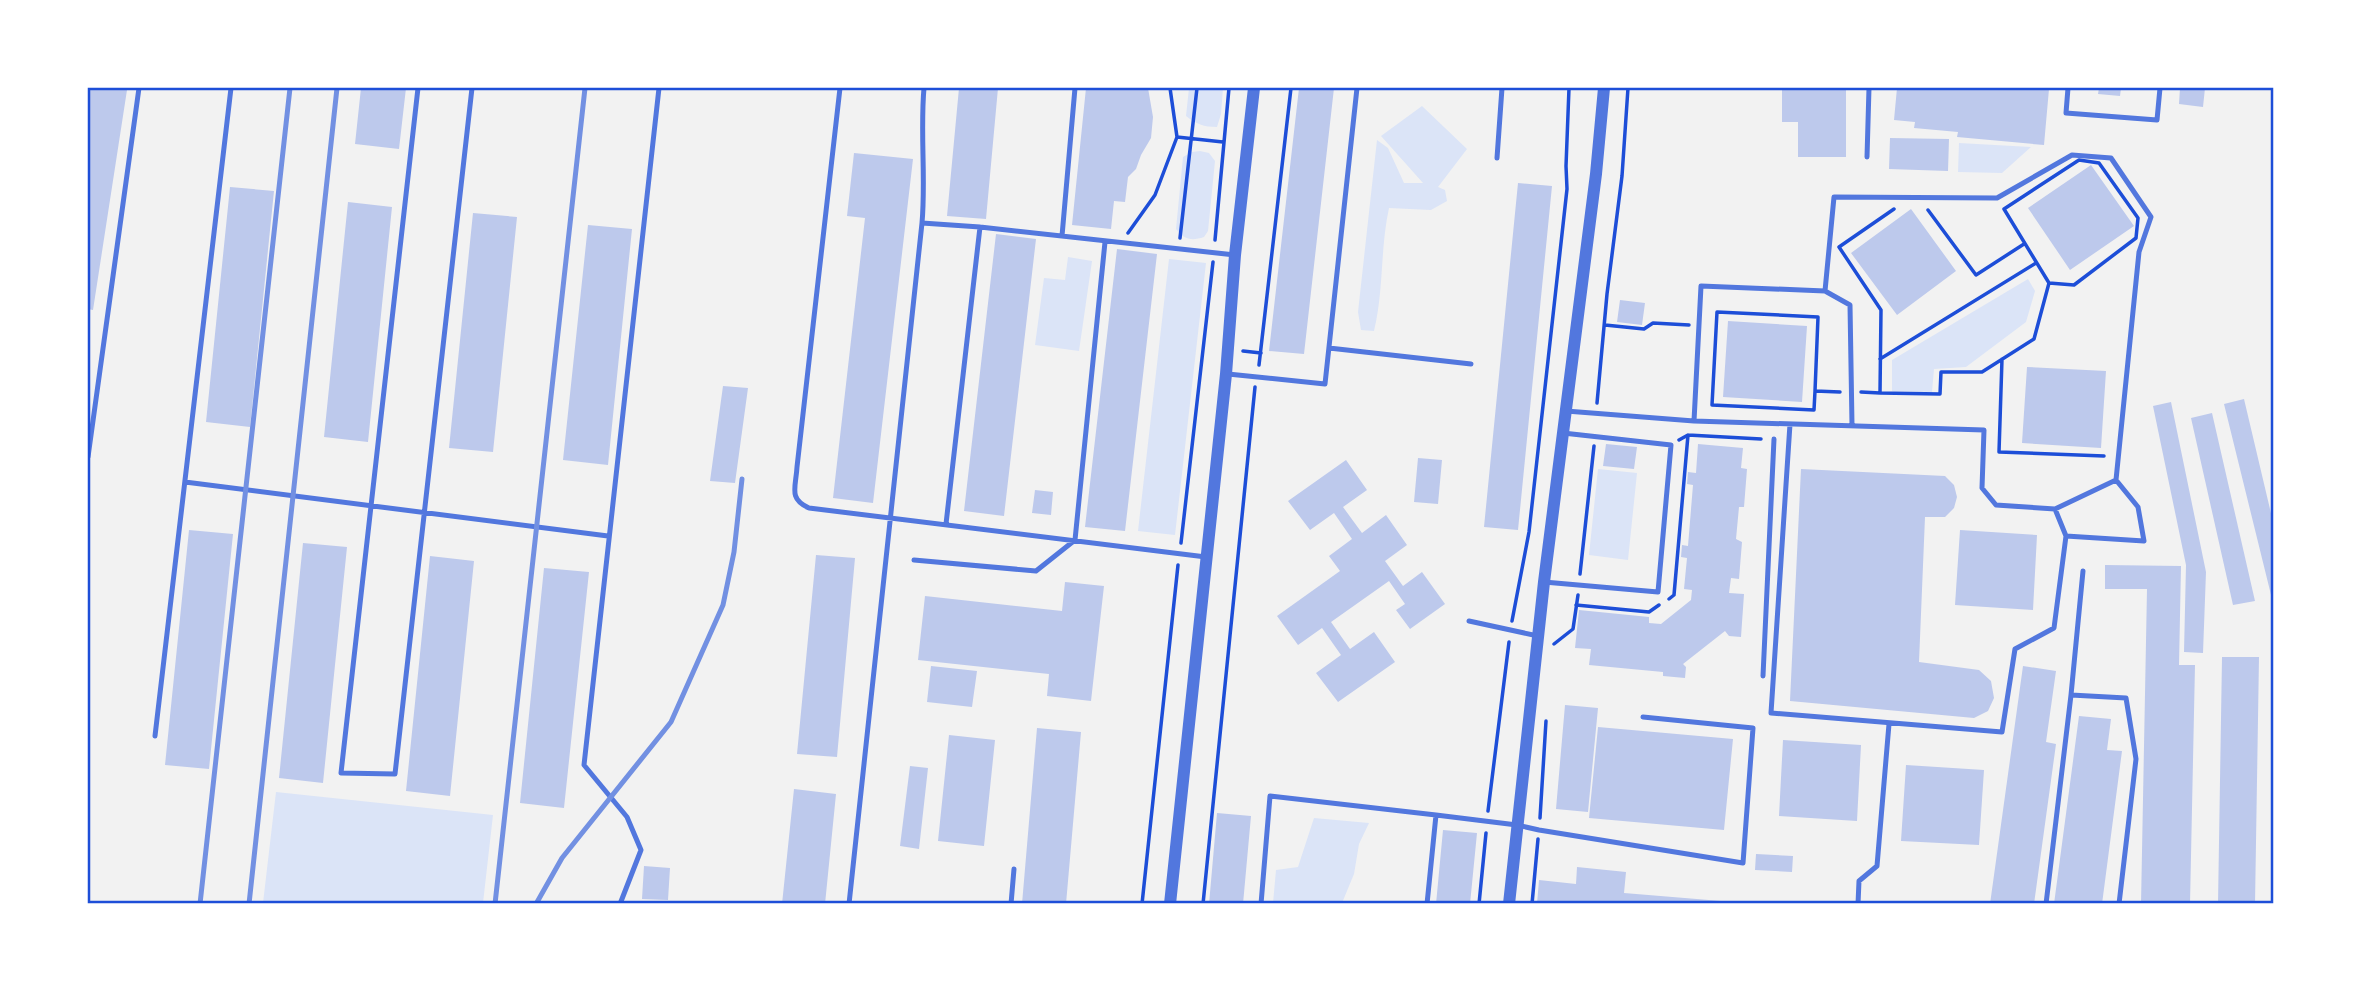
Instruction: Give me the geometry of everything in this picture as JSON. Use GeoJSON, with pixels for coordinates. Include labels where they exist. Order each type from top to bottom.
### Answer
{"type":"FeatureCollection","features":[{"type":"Feature","properties":{"kind":"street"},"geometry":{"type":"LineString","coordinates":[[1170,904],[1254,88]]}},
{"type":"Feature","properties":{"kind":"street"},"geometry":{"type":"LineString","coordinates":[[1509,904],[1544,582],[1596,174],[1604,88]]}},
{"type":"Feature","properties":{"kind":"lane"},"geometry":{"type":"LineString","coordinates":[[88,457],[139,88]]}},
{"type":"Feature","properties":{"kind":"lane"},"geometry":{"type":"LineString","coordinates":[[155,736],[231,88]]}},
{"type":"Feature","properties":{"kind":"lane"},"geometry":{"type":"LineString","coordinates":[[418,88],[341,773],[395,774],[472,88]]}},
{"type":"Feature","properties":{"kind":"lane"},"geometry":{"type":"LineString","coordinates":[[620,904],[641,850],[627,817],[584,765],[659,88]]}},
{"type":"Feature","properties":{"kind":"lane"},"geometry":{"type":"LineString","coordinates":[[840,88],[795,498],[798,503],[809,508],[1206,557]]}},
{"type":"Feature","properties":{"kind":"lane"},"geometry":{"type":"LineString","coordinates":[[849,904],[925,191],[922,112],[924,88]]}},
{"type":"Feature","properties":{"kind":"lane"},"geometry":{"type":"LineString","coordinates":[[1062,236],[1075,88]]}},
{"type":"Feature","properties":{"kind":"lane"},"geometry":{"type":"LineString","coordinates":[[1226,374],[1325,384],[1357,88]]}},
{"type":"Feature","properties":{"kind":"lane"},"geometry":{"type":"LineString","coordinates":[[1497,158],[1502,88]]}},
{"type":"Feature","properties":{"kind":"lane"},"geometry":{"type":"LineString","coordinates":[[1867,157],[1870,88]]}},
{"type":"Feature","properties":{"kind":"lane"},"geometry":{"type":"LineString","coordinates":[[2068,88],[2066,113],[2157,120],[2161,88]]}},
{"type":"Feature","properties":{"kind":"lane"},"geometry":{"type":"LineString","coordinates":[[1825,290],[1834,197],[1997,198],[2072,155],[2110,158],[2151,217],[2139,252],[2116,480],[2138,507],[2144,541],[2066,536]]}},
{"type":"Feature","properties":{"kind":"lane"},"geometry":{"type":"LineString","coordinates":[[922,223],[1235,255]]}},
{"type":"Feature","properties":{"kind":"lane"},"geometry":{"type":"LineString","coordinates":[[946,524],[980,227]]}},
{"type":"Feature","properties":{"kind":"lane"},"geometry":{"type":"LineString","coordinates":[[914,559],[1036,571],[1075,540],[1105,242]]}},
{"type":"Feature","properties":{"kind":"lane"},"geometry":{"type":"LineString","coordinates":[[1694,421],[1701,286],[1825,290],[1850,304],[1852,425]]}},
{"type":"Feature","properties":{"kind":"lane"},"geometry":{"type":"LineString","coordinates":[[1329,348],[1472,364]]}},
{"type":"Feature","properties":{"kind":"lane"},"geometry":{"type":"LineString","coordinates":[[1566,411],[1694,421],[1984,430],[1982,488],[1996,505],[2055,509],[2116,480]]}},
{"type":"Feature","properties":{"kind":"lane"},"geometry":{"type":"LineString","coordinates":[[1790,424],[1772,713],[2002,732],[2015,649],[2054,628],[2066,536],[2055,509]]}},
{"type":"Feature","properties":{"kind":"lane"},"geometry":{"type":"LineString","coordinates":[[1544,582],[1658,592],[1671,445],[1563,433]]}},
{"type":"Feature","properties":{"kind":"lane"},"geometry":{"type":"LineString","coordinates":[[1763,676],[1774,439]]}},
{"type":"Feature","properties":{"kind":"lane"},"geometry":{"type":"LineString","coordinates":[[185,482],[608,536]]}},
{"type":"Feature","properties":{"kind":"lane"},"geometry":{"type":"LineString","coordinates":[[2046,904],[2083,571]]}},
{"type":"Feature","properties":{"kind":"lane"},"geometry":{"type":"LineString","coordinates":[[1469,621],[1538,636]]}},
{"type":"Feature","properties":{"kind":"lane"},"geometry":{"type":"LineString","coordinates":[[2071,695],[2126,698],[2136,759],[2119,904]]}},
{"type":"Feature","properties":{"kind":"lane"},"geometry":{"type":"LineString","coordinates":[[1261,904],[1270,796],[1517,825],[1743,863],[1753,728],[1643,718]]}},
{"type":"Feature","properties":{"kind":"lane"},"geometry":{"type":"LineString","coordinates":[[1858,904],[1859,881],[1877,866],[1889,724]]}},
{"type":"Feature","properties":{"kind":"lane"},"geometry":{"type":"LineString","coordinates":[[1427,904],[1436,816]]}},
{"type":"Feature","properties":{"kind":"lane"},"geometry":{"type":"LineString","coordinates":[[1012,904],[1014,869]]}},
{"type":"Feature","properties":{"kind":"path"},"geometry":{"type":"LineString","coordinates":[[1121,243],[1155,195],[1177,137],[1170,88]]}},
{"type":"Feature","properties":{"kind":"path"},"geometry":{"type":"LineString","coordinates":[[1179,248],[1197,88]]}},
{"type":"Feature","properties":{"kind":"path"},"geometry":{"type":"LineString","coordinates":[[1142,904],[1214,253],[1229,88]]}},
{"type":"Feature","properties":{"kind":"path"},"geometry":{"type":"LineString","coordinates":[[1203,904],[1256,377],[1261,353],[1290,88]]}},
{"type":"Feature","properties":{"kind":"path"},"geometry":{"type":"LineString","coordinates":[[1479,904],[1510,629],[1529,532],[1567,189],[1569,88]]}},
{"type":"Feature","properties":{"kind":"path"},"geometry":{"type":"LineString","coordinates":[[1597,412],[1607,294],[1622,176],[1628,88]]}},
{"type":"Feature","properties":{"kind":"path"},"geometry":{"type":"LineString","coordinates":[[1177,137],[1224,143]]}},
{"type":"Feature","properties":{"kind":"path"},"geometry":{"type":"LineString","coordinates":[[1815,391],[1940,394],[1941,372],[1982,372],[2034,339],[2049,283],[2004,209],[2079,160],[2099,163],[2137,218],[2136,238],[2074,285],[2049,283]]}},
{"type":"Feature","properties":{"kind":"path"},"geometry":{"type":"LineString","coordinates":[[1922,202],[1976,275],[2024,244]]}},
{"type":"Feature","properties":{"kind":"path"},"geometry":{"type":"LineString","coordinates":[[1880,393],[1881,310],[1839,247],[1903,203]]}},
{"type":"Feature","properties":{"kind":"path"},"geometry":{"type":"LineString","coordinates":[[1880,359],[2036,263]]}},
{"type":"Feature","properties":{"kind":"path"},"geometry":{"type":"LineString","coordinates":[[1717,312],[1818,317],[1815,391],[1814,410],[1712,405],[1717,312]]}},
{"type":"Feature","properties":{"kind":"path"},"geometry":{"type":"LineString","coordinates":[[1605,325],[1644,329],[1653,323],[1716,327]]}},
{"type":"Feature","properties":{"kind":"path"},"geometry":{"type":"LineString","coordinates":[[2002,359],[1999,452],[2104,456]]}},
{"type":"Feature","properties":{"kind":"path"},"geometry":{"type":"LineString","coordinates":[[1671,445],[1688,435],[1774,439]]}},
{"type":"Feature","properties":{"kind":"path"},"geometry":{"type":"LineString","coordinates":[[1552,646],[1573,629],[1595,436]]}},
{"type":"Feature","properties":{"kind":"path"},"geometry":{"type":"LineString","coordinates":[[1532,904],[1547,712]]}},
{"type":"Feature","properties":{"kind":"shaded area"},"geometry":{"type":"Polygon","coordinates":[[[1189,88],[1223,88],[1217,127],[1200,125],[1186,116],[1189,88]]]}},
{"type":"Feature","properties":{"kind":"shaded area"},"geometry":{"type":"Polygon","coordinates":[[[1422,106],[1467,149],[1438,187],[1445,190],[1447,201],[1431,210],[1389,208],[1374,331],[1361,330],[1358,312],[1377,140],[1388,148],[1404,183],[1423,183],[1381,136],[1422,106]]]}},
{"type":"Feature","properties":{"kind":"shaded area"},"geometry":{"type":"Polygon","coordinates":[[[1959,143],[2031,147],[2002,173],[1958,172],[1959,143]]]}},
{"type":"Feature","properties":{"kind":"shaded area"},"geometry":{"type":"Polygon","coordinates":[[[1200,151],[1209,153],[1215,161],[1208,231],[1204,237],[1192,239],[1176,229],[1183,157],[1200,151]]]}},
{"type":"Feature","properties":{"kind":"shaded area"},"geometry":{"type":"Polygon","coordinates":[[[1068,257],[1092,261],[1079,351],[1035,345],[1044,278],[1065,280],[1068,257]]]}},
{"type":"Feature","properties":{"kind":"shaded area"},"geometry":{"type":"Polygon","coordinates":[[[1169,259],[1206,263],[1175,535],[1138,531],[1169,259]]]}},
{"type":"Feature","properties":{"kind":"shaded area"},"geometry":{"type":"Polygon","coordinates":[[[2028,279],[2035,291],[2026,322],[1966,367],[1934,369],[1932,392],[1892,391],[1892,360],[2028,279]]]}},
{"type":"Feature","properties":{"kind":"shaded area"},"geometry":{"type":"Polygon","coordinates":[[[1598,469],[1637,473],[1628,560],[1589,555],[1598,469]]]}},
{"type":"Feature","properties":{"kind":"shaded area"},"geometry":{"type":"Polygon","coordinates":[[[276,792],[493,815],[483,903],[263,903],[276,792]]]}},
{"type":"Feature","properties":{"kind":"shaded area"},"geometry":{"type":"Polygon","coordinates":[[[1314,818],[1369,823],[1359,844],[1354,874],[1342,903],[1273,903],[1276,870],[1298,867],[1314,818]]]}},
{"type":"Feature","properties":{"kind":"building"},"geometry":{"type":"Polygon","coordinates":[[[88,88],[127,88],[93,310],[88,309],[88,88]]]}},
{"type":"Feature","properties":{"kind":"building"},"geometry":{"type":"Polygon","coordinates":[[[361,88],[406,88],[399,149],[355,144],[361,88]]]}},
{"type":"Feature","properties":{"kind":"building"},"geometry":{"type":"Polygon","coordinates":[[[959,88],[998,88],[986,219],[947,216],[959,88]]]}},
{"type":"Feature","properties":{"kind":"building"},"geometry":{"type":"Polygon","coordinates":[[[1086,88],[1148,88],[1153,117],[1151,138],[1136,169],[1128,177],[1125,202],[1114,201],[1111,229],[1072,225],[1086,88]]]}},
{"type":"Feature","properties":{"kind":"building"},"geometry":{"type":"Polygon","coordinates":[[[1299,88],[1334,88],[1304,354],[1269,351],[1299,88]]]}},
{"type":"Feature","properties":{"kind":"building"},"geometry":{"type":"Polygon","coordinates":[[[1782,88],[1846,88],[1846,157],[1798,157],[1798,122],[1782,122],[1782,88]]]}},
{"type":"Feature","properties":{"kind":"building"},"geometry":{"type":"Polygon","coordinates":[[[1897,88],[2049,89],[2044,145],[1957,137],[1958,132],[1914,128],[1915,122],[1894,120],[1897,88]]]}},
{"type":"Feature","properties":{"kind":"building"},"geometry":{"type":"Polygon","coordinates":[[[2099,88],[2121,88],[2120,96],[2098,94],[2099,88]]]}},
{"type":"Feature","properties":{"kind":"building"},"geometry":{"type":"Polygon","coordinates":[[[2180,88],[2205,88],[2203,107],[2179,104],[2180,88]]]}},
{"type":"Feature","properties":{"kind":"building"},"geometry":{"type":"Polygon","coordinates":[[[1890,138],[1949,139],[1948,171],[1889,169],[1890,138]]]}},
{"type":"Feature","properties":{"kind":"building"},"geometry":{"type":"Polygon","coordinates":[[[854,153],[913,159],[873,503],[833,498],[865,218],[847,216],[854,153]]]}},
{"type":"Feature","properties":{"kind":"building"},"geometry":{"type":"Polygon","coordinates":[[[2091,165],[2134,226],[2070,270],[2028,208],[2091,165]]]}},
{"type":"Feature","properties":{"kind":"building"},"geometry":{"type":"Polygon","coordinates":[[[1518,183],[1552,186],[1518,530],[1484,527],[1518,183]]]}},
{"type":"Feature","properties":{"kind":"building"},"geometry":{"type":"Polygon","coordinates":[[[230,187],[274,191],[250,427],[206,422],[230,187]]]}},
{"type":"Feature","properties":{"kind":"building"},"geometry":{"type":"Polygon","coordinates":[[[348,202],[392,207],[368,442],[324,437],[348,202]]]}},
{"type":"Feature","properties":{"kind":"building"},"geometry":{"type":"Polygon","coordinates":[[[1911,209],[1956,271],[1897,315],[1851,253],[1911,209]]]}},
{"type":"Feature","properties":{"kind":"building"},"geometry":{"type":"Polygon","coordinates":[[[473,213],[517,217],[493,452],[449,448],[473,213]]]}},
{"type":"Feature","properties":{"kind":"building"},"geometry":{"type":"Polygon","coordinates":[[[588,225],[632,229],[608,465],[563,460],[588,225]]]}},
{"type":"Feature","properties":{"kind":"building"},"geometry":{"type":"Polygon","coordinates":[[[996,234],[1036,239],[1004,516],[964,511],[996,234]]]}},
{"type":"Feature","properties":{"kind":"building"},"geometry":{"type":"Polygon","coordinates":[[[1117,249],[1157,254],[1125,531],[1085,527],[1117,249]]]}},
{"type":"Feature","properties":{"kind":"building"},"geometry":{"type":"Polygon","coordinates":[[[1620,300],[1645,303],[1642,325],[1617,322],[1620,300]]]}},
{"type":"Feature","properties":{"kind":"building"},"geometry":{"type":"Polygon","coordinates":[[[1728,321],[1807,326],[1802,402],[1723,397],[1728,321]]]}},
{"type":"Feature","properties":{"kind":"building"},"geometry":{"type":"Polygon","coordinates":[[[2027,367],[2106,371],[2101,448],[2022,443],[2027,367]]]}},
{"type":"Feature","properties":{"kind":"building"},"geometry":{"type":"Polygon","coordinates":[[[723,386],[748,388],[735,483],[710,481],[723,386]]]}},
{"type":"Feature","properties":{"kind":"building"},"geometry":{"type":"Polygon","coordinates":[[[2244,399],[2274,526],[2274,607],[2224,404],[2244,399]]]}},
{"type":"Feature","properties":{"kind":"building"},"geometry":{"type":"Polygon","coordinates":[[[2171,402],[2206,572],[2203,653],[2184,652],[2186,565],[2153,406],[2171,402]]]}},
{"type":"Feature","properties":{"kind":"building"},"geometry":{"type":"Polygon","coordinates":[[[2212,413],[2255,601],[2233,605],[2191,418],[2212,413]]]}},
{"type":"Feature","properties":{"kind":"building"},"geometry":{"type":"Polygon","coordinates":[[[1606,444],[1637,447],[1634,469],[1603,466],[1606,444]]]}},
{"type":"Feature","properties":{"kind":"building"},"geometry":{"type":"Polygon","coordinates":[[[1698,444],[1743,448],[1741,468],[1747,469],[1744,507],[1739,507],[1736,539],[1742,542],[1739,579],[1731,578],[1729,593],[1744,594],[1741,637],[1729,636],[1725,631],[1683,664],[1686,667],[1685,678],[1663,676],[1663,672],[1589,665],[1591,649],[1575,648],[1579,610],[1649,617],[1649,623],[1661,624],[1691,600],[1692,590],[1684,589],[1687,558],[1681,557],[1682,545],[1688,546],[1693,485],[1687,484],[1688,472],[1696,473],[1698,444]]]}},
{"type":"Feature","properties":{"kind":"building"},"geometry":{"type":"Polygon","coordinates":[[[1418,458],[1442,460],[1438,504],[1414,502],[1418,458]]]}},
{"type":"Feature","properties":{"kind":"building"},"geometry":{"type":"Polygon","coordinates":[[[1346,460],[1367,490],[1343,507],[1362,533],[1386,515],[1407,545],[1385,561],[1403,586],[1422,572],[1445,604],[1410,629],[1396,610],[1405,604],[1389,581],[1331,622],[1350,649],[1374,632],[1395,662],[1338,702],[1316,673],[1341,655],[1322,628],[1298,645],[1277,616],[1340,571],[1329,556],[1352,539],[1334,513],[1310,530],[1288,501],[1346,460]]]}},
{"type":"Feature","properties":{"kind":"building"},"geometry":{"type":"Polygon","coordinates":[[[1801,469],[1945,476],[1954,485],[1957,497],[1954,508],[1945,517],[1925,517],[1919,662],[1979,670],[1991,681],[1994,698],[1988,711],[1974,718],[1790,701],[1801,469]]]}},
{"type":"Feature","properties":{"kind":"building"},"geometry":{"type":"Polygon","coordinates":[[[1035,490],[1053,492],[1051,515],[1032,513],[1035,490]]]}},
{"type":"Feature","properties":{"kind":"building"},"geometry":{"type":"Polygon","coordinates":[[[189,530],[233,534],[209,769],[165,765],[189,530]]]}},
{"type":"Feature","properties":{"kind":"building"},"geometry":{"type":"Polygon","coordinates":[[[1960,530],[2037,535],[2033,610],[1955,605],[1960,530]]]}},
{"type":"Feature","properties":{"kind":"building"},"geometry":{"type":"Polygon","coordinates":[[[303,543],[347,547],[323,783],[279,778],[303,543]]]}},
{"type":"Feature","properties":{"kind":"building"},"geometry":{"type":"Polygon","coordinates":[[[816,555],[855,558],[837,757],[797,754],[816,555]]]}},
{"type":"Feature","properties":{"kind":"building"},"geometry":{"type":"Polygon","coordinates":[[[430,556],[474,561],[450,796],[406,791],[430,556]]]}},
{"type":"Feature","properties":{"kind":"building"},"geometry":{"type":"Polygon","coordinates":[[[2105,565],[2181,566],[2179,665],[2195,665],[2190,904],[2141,904],[2147,589],[2105,589],[2105,565]]]}},
{"type":"Feature","properties":{"kind":"building"},"geometry":{"type":"Polygon","coordinates":[[[544,568],[589,572],[564,808],[520,803],[544,568]]]}},
{"type":"Feature","properties":{"kind":"building"},"geometry":{"type":"Polygon","coordinates":[[[1065,582],[1104,586],[1091,701],[1047,696],[1049,674],[918,660],[925,596],[1062,611],[1065,582]]]}},
{"type":"Feature","properties":{"kind":"building"},"geometry":{"type":"Polygon","coordinates":[[[2222,657],[2259,657],[2255,904],[2218,904],[2222,657]]]}},
{"type":"Feature","properties":{"kind":"building"},"geometry":{"type":"Polygon","coordinates":[[[931,666],[977,671],[972,707],[927,702],[931,666]]]}},
{"type":"Feature","properties":{"kind":"building"},"geometry":{"type":"Polygon","coordinates":[[[2023,666],[2056,671],[2046,742],[2056,744],[2034,904],[1990,904],[2023,666]]]}},
{"type":"Feature","properties":{"kind":"building"},"geometry":{"type":"Polygon","coordinates":[[[1565,705],[1598,708],[1588,812],[1556,809],[1565,705]]]}},
{"type":"Feature","properties":{"kind":"building"},"geometry":{"type":"Polygon","coordinates":[[[2079,716],[2111,719],[2107,750],[2122,751],[2102,904],[2054,904],[2079,716]]]}},
{"type":"Feature","properties":{"kind":"building"},"geometry":{"type":"Polygon","coordinates":[[[1598,727],[1733,739],[1724,830],[1589,818],[1598,727]]]}},
{"type":"Feature","properties":{"kind":"building"},"geometry":{"type":"Polygon","coordinates":[[[1037,728],[1081,732],[1066,904],[1022,904],[1037,728]]]}},
{"type":"Feature","properties":{"kind":"building"},"geometry":{"type":"Polygon","coordinates":[[[949,735],[995,740],[984,846],[938,841],[949,735]]]}},
{"type":"Feature","properties":{"kind":"building"},"geometry":{"type":"Polygon","coordinates":[[[1783,740],[1861,745],[1857,821],[1779,816],[1783,740]]]}},
{"type":"Feature","properties":{"kind":"building"},"geometry":{"type":"Polygon","coordinates":[[[1906,765],[1984,770],[1979,845],[1901,841],[1906,765]]]}},
{"type":"Feature","properties":{"kind":"building"},"geometry":{"type":"Polygon","coordinates":[[[910,766],[928,768],[919,849],[900,846],[910,766]]]}},
{"type":"Feature","properties":{"kind":"building"},"geometry":{"type":"Polygon","coordinates":[[[794,789],[836,794],[825,904],[782,904],[794,789]]]}},
{"type":"Feature","properties":{"kind":"building"},"geometry":{"type":"Polygon","coordinates":[[[1217,813],[1251,816],[1243,904],[1209,904],[1217,813]]]}},
{"type":"Feature","properties":{"kind":"building"},"geometry":{"type":"Polygon","coordinates":[[[1443,830],[1477,833],[1470,904],[1436,904],[1443,830]]]}},
{"type":"Feature","properties":{"kind":"building"},"geometry":{"type":"Polygon","coordinates":[[[1756,854],[1793,856],[1792,872],[1755,870],[1756,854]]]}},
{"type":"Feature","properties":{"kind":"building"},"geometry":{"type":"Polygon","coordinates":[[[644,866],[670,868],[668,900],[642,899],[644,866]]]}},
{"type":"Feature","properties":{"kind":"building"},"geometry":{"type":"Polygon","coordinates":[[[1577,867],[1626,872],[1624,893],[1721,901],[1721,904],[1537,904],[1539,880],[1576,884],[1577,867]]]}},
{"type":"Feature","properties":{"kind":"railway"},"geometry":{"type":"LineString","coordinates":[[200,904],[290,88]]}},
{"type":"Feature","properties":{"kind":"railway"},"geometry":{"type":"LineString","coordinates":[[249,904],[337,88]]}},
{"type":"Feature","properties":{"kind":"railway"},"geometry":{"type":"LineString","coordinates":[[495,904],[585,88]]}},
{"type":"Feature","properties":{"kind":"railway"},"geometry":{"type":"LineString","coordinates":[[536,904],[562,858],[671,722],[723,605],[734,552],[742,479]]}}]}
